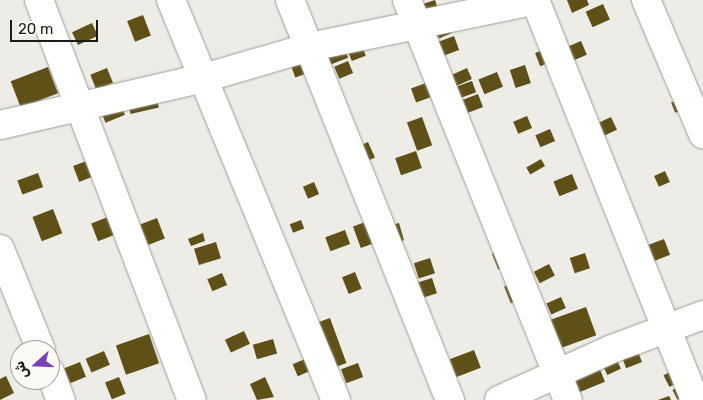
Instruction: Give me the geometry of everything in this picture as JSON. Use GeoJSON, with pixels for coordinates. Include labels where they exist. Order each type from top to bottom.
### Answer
{"type":"FeatureCollection","features":[{"type":"Feature","properties":{"kind":"street"},"geometry":{"type":"LineString","coordinates":[[39,0],[192,400]]}},
{"type":"Feature","properties":{"kind":"street"},"geometry":{"type":"LineString","coordinates":[[171,0],[336,400]]}},
{"type":"Feature","properties":{"kind":"street"},"geometry":{"type":"LineString","coordinates":[[290,0],[450,400]]}},
{"type":"Feature","properties":{"kind":"street"},"geometry":{"type":"LineString","coordinates":[[0,125],[79,105],[204,78],[310,46],[412,12],[535,0],[695,400]]}},
{"type":"Feature","properties":{"kind":"street"},"geometry":{"type":"LineString","coordinates":[[646,0],[703,134]]}},
{"type":"Feature","properties":{"kind":"street"},"geometry":{"type":"LineString","coordinates":[[412,12],[564,388]]}},
{"type":"Feature","properties":{"kind":"street"},"geometry":{"type":"LineString","coordinates":[[0,249],[37,340]]}},
{"type":"Feature","properties":{"kind":"street"},"geometry":{"type":"LineString","coordinates":[[499,400],[564,388],[612,349],[703,315]]}},
{"type":"Feature","properties":{"kind":"building"},"geometry":{"type":"Polygon","coordinates":[[[435,0],[439,12],[428,16],[424,4],[435,0]]]}},
{"type":"Feature","properties":{"kind":"building"},"geometry":{"type":"Polygon","coordinates":[[[567,0],[587,0],[589,5],[572,13],[567,0]]]}},
{"type":"Feature","properties":{"kind":"building"},"geometry":{"type":"Polygon","coordinates":[[[603,4],[610,20],[593,27],[586,12],[603,4]]]}},
{"type":"Feature","properties":{"kind":"building"},"geometry":{"type":"Polygon","coordinates":[[[143,15],[151,36],[135,42],[127,21],[143,15]]]}},
{"type":"Feature","properties":{"kind":"building"},"geometry":{"type":"Polygon","coordinates":[[[92,23],[98,36],[78,45],[72,32],[92,23]]]}},
{"type":"Feature","properties":{"kind":"building"},"geometry":{"type":"Polygon","coordinates":[[[447,24],[451,33],[439,38],[435,29],[447,24]]]}},
{"type":"Feature","properties":{"kind":"building"},"geometry":{"type":"Polygon","coordinates":[[[454,36],[459,50],[442,56],[437,42],[454,36]]]}},
{"type":"Feature","properties":{"kind":"building"},"geometry":{"type":"Polygon","coordinates":[[[359,38],[366,56],[352,61],[345,43],[359,38]]]}},
{"type":"Feature","properties":{"kind":"building"},"geometry":{"type":"Polygon","coordinates":[[[581,41],[587,55],[572,61],[566,47],[581,41]]]}},
{"type":"Feature","properties":{"kind":"building"},"geometry":{"type":"Polygon","coordinates":[[[342,42],[348,58],[331,64],[325,48],[342,42]]]}},
{"type":"Feature","properties":{"kind":"building"},"geometry":{"type":"Polygon","coordinates":[[[551,47],[556,60],[540,66],[535,53],[551,47]]]}},
{"type":"Feature","properties":{"kind":"building"},"geometry":{"type":"Polygon","coordinates":[[[308,57],[313,71],[295,78],[290,63],[308,57]]]}},
{"type":"Feature","properties":{"kind":"building"},"geometry":{"type":"Polygon","coordinates":[[[348,61],[353,73],[339,79],[334,67],[348,61]]]}},
{"type":"Feature","properties":{"kind":"building"},"geometry":{"type":"Polygon","coordinates":[[[525,65],[531,83],[516,88],[510,70],[525,65]]]}},
{"type":"Feature","properties":{"kind":"building"},"geometry":{"type":"Polygon","coordinates":[[[48,67],[58,93],[21,107],[11,81],[48,67]]]}},
{"type":"Feature","properties":{"kind":"building"},"geometry":{"type":"Polygon","coordinates":[[[107,68],[113,83],[96,90],[90,75],[107,68]]]}},
{"type":"Feature","properties":{"kind":"building"},"geometry":{"type":"Polygon","coordinates":[[[467,68],[472,79],[456,86],[451,75],[467,68]]]}},
{"type":"Feature","properties":{"kind":"building"},"geometry":{"type":"Polygon","coordinates":[[[497,72],[503,87],[484,94],[478,79],[497,72]]]}},
{"type":"Feature","properties":{"kind":"building"},"geometry":{"type":"Polygon","coordinates":[[[472,81],[476,92],[461,98],[457,86],[472,81]]]}},
{"type":"Feature","properties":{"kind":"building"},"geometry":{"type":"Polygon","coordinates":[[[426,83],[431,97],[416,103],[411,88],[426,83]]]}},
{"type":"Feature","properties":{"kind":"building"},"geometry":{"type":"Polygon","coordinates":[[[155,91],[159,108],[131,114],[127,98],[155,91]]]}},
{"type":"Feature","properties":{"kind":"building"},"geometry":{"type":"Polygon","coordinates":[[[478,94],[483,107],[468,113],[463,100],[478,94]]]}},
{"type":"Feature","properties":{"kind":"building"},"geometry":{"type":"Polygon","coordinates":[[[685,97],[689,107],[675,113],[671,103],[685,97]]]}},
{"type":"Feature","properties":{"kind":"building"},"geometry":{"type":"Polygon","coordinates":[[[119,100],[125,115],[106,123],[100,108],[119,100]]]}},
{"type":"Feature","properties":{"kind":"building"},"geometry":{"type":"Polygon","coordinates":[[[527,116],[532,128],[518,134],[513,122],[527,116]]]}},
{"type":"Feature","properties":{"kind":"building"},"geometry":{"type":"Polygon","coordinates":[[[422,117],[432,145],[417,151],[407,122],[422,117]]]}},
{"type":"Feature","properties":{"kind":"building"},"geometry":{"type":"Polygon","coordinates":[[[611,117],[617,130],[602,136],[596,124],[611,117]]]}},
{"type":"Feature","properties":{"kind":"building"},"geometry":{"type":"Polygon","coordinates":[[[550,129],[555,141],[540,147],[535,135],[550,129]]]}},
{"type":"Feature","properties":{"kind":"building"},"geometry":{"type":"Polygon","coordinates":[[[368,142],[375,158],[364,162],[357,147],[368,142]]]}},
{"type":"Feature","properties":{"kind":"building"},"geometry":{"type":"Polygon","coordinates":[[[416,151],[422,168],[401,175],[395,158],[416,151]]]}},
{"type":"Feature","properties":{"kind":"building"},"geometry":{"type":"Polygon","coordinates":[[[541,159],[545,166],[530,174],[526,168],[541,159]]]}},
{"type":"Feature","properties":{"kind":"building"},"geometry":{"type":"Polygon","coordinates":[[[89,160],[95,176],[79,182],[73,166],[89,160]]]}},
{"type":"Feature","properties":{"kind":"building"},"geometry":{"type":"Polygon","coordinates":[[[665,171],[670,182],[659,187],[654,176],[665,171]]]}},
{"type":"Feature","properties":{"kind":"building"},"geometry":{"type":"Polygon","coordinates":[[[38,173],[43,187],[22,195],[17,181],[38,173]]]}},
{"type":"Feature","properties":{"kind":"building"},"geometry":{"type":"Polygon","coordinates":[[[572,174],[578,189],[559,196],[553,181],[572,174]]]}},
{"type":"Feature","properties":{"kind":"building"},"geometry":{"type":"Polygon","coordinates":[[[314,182],[319,194],[308,199],[303,187],[314,182]]]}},
{"type":"Feature","properties":{"kind":"building"},"geometry":{"type":"Polygon","coordinates":[[[53,209],[62,233],[42,241],[32,217],[53,209]]]}},
{"type":"Feature","properties":{"kind":"building"},"geometry":{"type":"Polygon","coordinates":[[[108,217],[115,235],[98,241],[91,223],[108,217]]]}},
{"type":"Feature","properties":{"kind":"building"},"geometry":{"type":"Polygon","coordinates":[[[157,218],[165,239],[148,245],[140,224],[157,218]]]}},
{"type":"Feature","properties":{"kind":"building"},"geometry":{"type":"Polygon","coordinates":[[[301,220],[304,228],[293,233],[290,224],[301,220]]]}},
{"type":"Feature","properties":{"kind":"building"},"geometry":{"type":"Polygon","coordinates":[[[368,221],[376,243],[361,248],[353,226],[368,221]]]}},
{"type":"Feature","properties":{"kind":"building"},"geometry":{"type":"Polygon","coordinates":[[[399,223],[404,240],[392,244],[387,226],[399,223]]]}},
{"type":"Feature","properties":{"kind":"building"},"geometry":{"type":"Polygon","coordinates":[[[345,230],[350,244],[330,251],[325,237],[345,230]]]}},
{"type":"Feature","properties":{"kind":"building"},"geometry":{"type":"Polygon","coordinates":[[[203,233],[205,241],[191,246],[188,239],[203,233]]]}},
{"type":"Feature","properties":{"kind":"building"},"geometry":{"type":"Polygon","coordinates":[[[664,239],[670,255],[654,261],[648,245],[664,239]]]}},
{"type":"Feature","properties":{"kind":"building"},"geometry":{"type":"Polygon","coordinates":[[[216,242],[221,258],[199,265],[194,249],[216,242]]]}},
{"type":"Feature","properties":{"kind":"building"},"geometry":{"type":"Polygon","coordinates":[[[507,248],[513,264],[498,270],[492,254],[507,248]]]}},
{"type":"Feature","properties":{"kind":"building"},"geometry":{"type":"Polygon","coordinates":[[[585,253],[590,268],[575,273],[570,258],[585,253]]]}},
{"type":"Feature","properties":{"kind":"building"},"geometry":{"type":"Polygon","coordinates":[[[430,258],[435,273],[419,278],[414,263],[430,258]]]}},
{"type":"Feature","properties":{"kind":"building"},"geometry":{"type":"Polygon","coordinates":[[[549,264],[555,276],[540,283],[534,272],[549,264]]]}},
{"type":"Feature","properties":{"kind":"building"},"geometry":{"type":"Polygon","coordinates":[[[355,272],[362,289],[349,294],[342,277],[355,272]]]}},
{"type":"Feature","properties":{"kind":"building"},"geometry":{"type":"Polygon","coordinates":[[[222,273],[227,285],[212,291],[207,279],[222,273]]]}},
{"type":"Feature","properties":{"kind":"building"},"geometry":{"type":"Polygon","coordinates":[[[432,278],[437,293],[419,299],[414,284],[432,278]]]}},
{"type":"Feature","properties":{"kind":"building"},"geometry":{"type":"Polygon","coordinates":[[[518,281],[525,298],[511,303],[504,287],[518,281]]]}},
{"type":"Feature","properties":{"kind":"building"},"geometry":{"type":"Polygon","coordinates":[[[561,297],[566,308],[551,314],[546,304],[561,297]]]}},
{"type":"Feature","properties":{"kind":"building"},"geometry":{"type":"Polygon","coordinates":[[[586,307],[596,335],[557,350],[547,321],[586,307]]]}},
{"type":"Feature","properties":{"kind":"building"},"geometry":{"type":"Polygon","coordinates":[[[330,318],[346,363],[328,370],[311,325],[330,318]]]}},
{"type":"Feature","properties":{"kind":"building"},"geometry":{"type":"Polygon","coordinates":[[[244,331],[250,344],[231,353],[225,340],[244,331]]]}},
{"type":"Feature","properties":{"kind":"building"},"geometry":{"type":"Polygon","coordinates":[[[149,334],[159,363],[126,375],[116,345],[149,334]]]}},
{"type":"Feature","properties":{"kind":"building"},"geometry":{"type":"Polygon","coordinates":[[[273,339],[277,353],[257,359],[253,345],[273,339]]]}},
{"type":"Feature","properties":{"kind":"building"},"geometry":{"type":"Polygon","coordinates":[[[637,349],[642,362],[626,368],[621,355],[637,349]]]}},
{"type":"Feature","properties":{"kind":"building"},"geometry":{"type":"Polygon","coordinates":[[[474,350],[481,368],[457,377],[450,359],[474,350]]]}},
{"type":"Feature","properties":{"kind":"building"},"geometry":{"type":"Polygon","coordinates":[[[104,351],[110,365],[91,373],[86,359],[104,351]]]}},
{"type":"Feature","properties":{"kind":"building"},"geometry":{"type":"Polygon","coordinates":[[[312,356],[317,368],[298,376],[293,364],[312,356]]]}},
{"type":"Feature","properties":{"kind":"building"},"geometry":{"type":"Polygon","coordinates":[[[615,356],[621,369],[607,375],[601,362],[615,356]]]}},
{"type":"Feature","properties":{"kind":"building"},"geometry":{"type":"Polygon","coordinates":[[[80,362],[86,377],[70,383],[64,368],[80,362]]]}},
{"type":"Feature","properties":{"kind":"building"},"geometry":{"type":"Polygon","coordinates":[[[358,363],[363,377],[346,383],[341,369],[358,363]]]}},
{"type":"Feature","properties":{"kind":"building"},"geometry":{"type":"Polygon","coordinates":[[[599,367],[605,382],[576,393],[570,379],[599,367]]]}},
{"type":"Feature","properties":{"kind":"building"},"geometry":{"type":"Polygon","coordinates":[[[676,369],[682,381],[669,387],[664,375],[676,369]]]}},
{"type":"Feature","properties":{"kind":"building"},"geometry":{"type":"Polygon","coordinates":[[[6,376],[10,384],[10,390],[13,390],[14,393],[0,400],[0,379],[6,376]]]}},
{"type":"Feature","properties":{"kind":"building"},"geometry":{"type":"Polygon","coordinates":[[[119,377],[126,394],[112,399],[105,383],[119,377]]]}},
{"type":"Feature","properties":{"kind":"building"},"geometry":{"type":"Polygon","coordinates":[[[265,377],[274,397],[257,400],[250,384],[265,377]]]}},
{"type":"Feature","properties":{"kind":"building"},"geometry":{"type":"Polygon","coordinates":[[[684,384],[689,394],[677,400],[672,390],[684,384]]]}},
{"type":"Feature","properties":{"kind":"building"},"geometry":{"type":"Polygon","coordinates":[[[669,396],[671,400],[658,400],[669,396]]]}}]}
